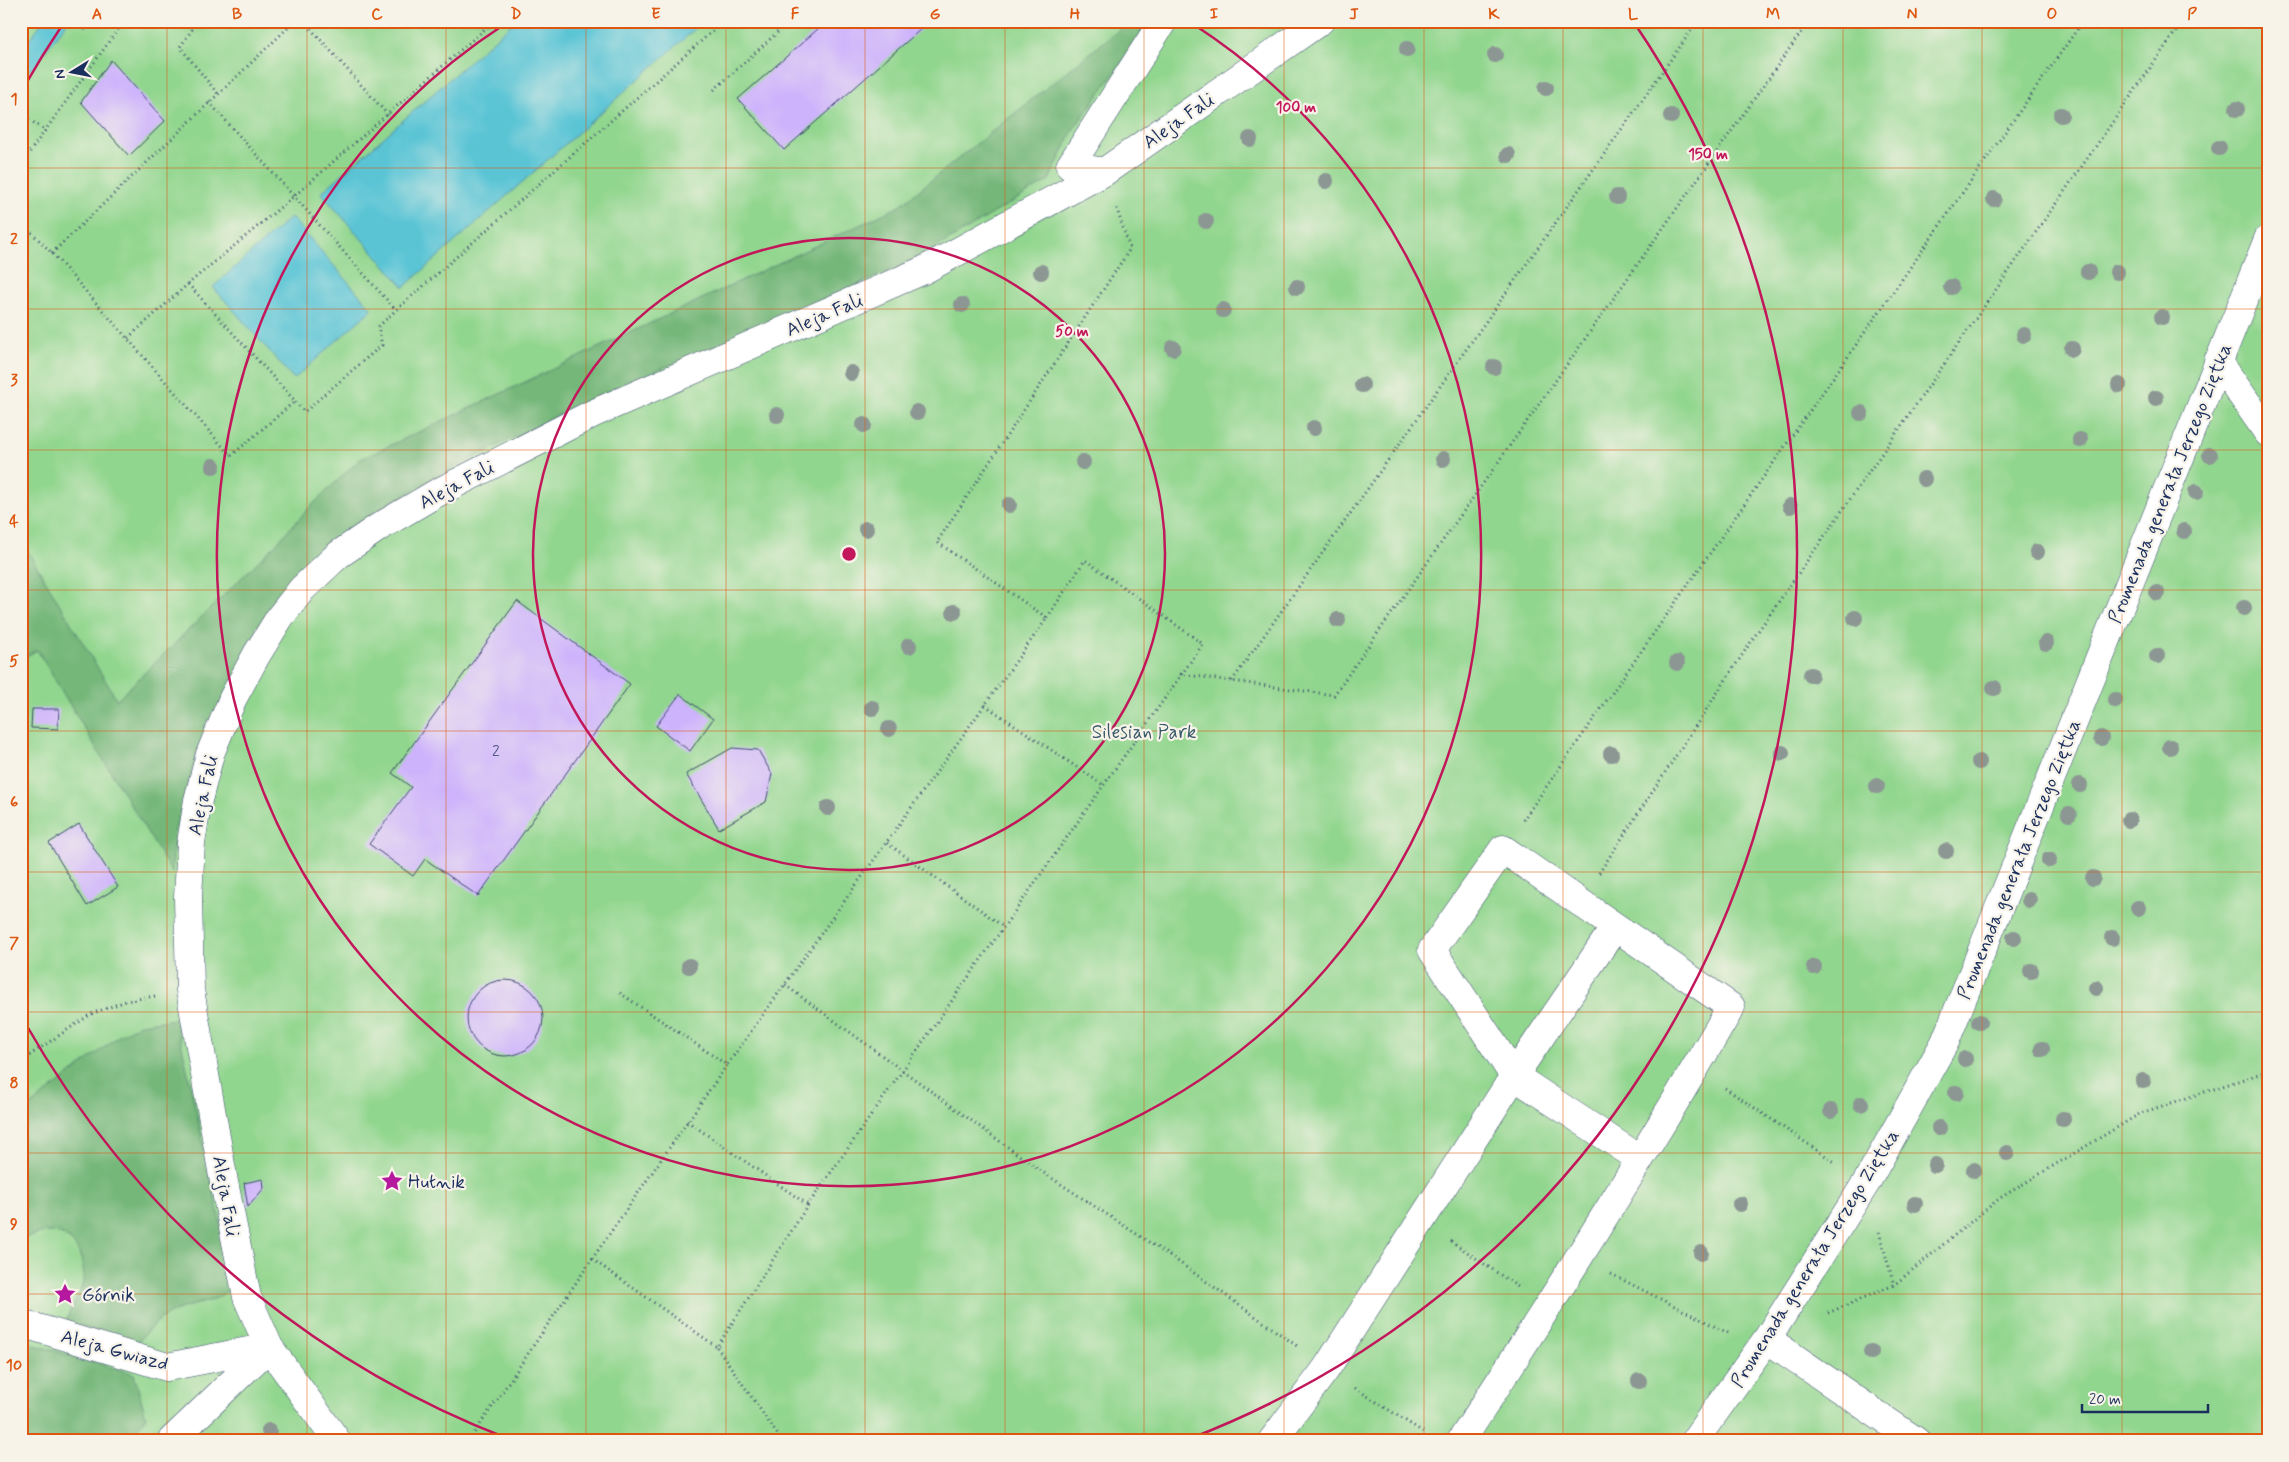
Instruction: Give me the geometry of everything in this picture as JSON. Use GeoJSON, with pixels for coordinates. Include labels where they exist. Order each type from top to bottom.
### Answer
{"type":"FeatureCollection","features":[{"type":"Feature","properties":{"kind":"street"},"geometry":{"type":"LineString","coordinates":[[1104,172],[1070,166],[1163,21]]}},
{"type":"Feature","properties":{"kind":"street","name":"Aleja Fali"},"geometry":{"type":"LineString","coordinates":[[336,1441],[269,1346],[247,1297],[190,990],[188,897],[191,843],[198,800],[210,754],[234,698],[275,624],[302,590],[338,555],[379,527],[435,494],[592,414],[924,270],[1104,172],[1320,21]]}},
{"type":"Feature","properties":{"kind":"street","name":"Promenada generała Jerzego Ziętka"},"geometry":{"type":"LineString","coordinates":[[1694,1441],[1763,1344],[1866,1184],[1944,1042],[2268,239]]}},
{"type":"Feature","properties":{"kind":"street"},"geometry":{"type":"LineString","coordinates":[[2218,361],[2268,433]]}},
{"type":"Feature","properties":{"kind":"street"},"geometry":{"type":"LineString","coordinates":[[1461,1441],[1640,1159],[1731,1007],[1503,849],[1432,950],[1514,1076],[1640,1159]]}},
{"type":"Feature","properties":{"kind":"street"},"geometry":{"type":"LineString","coordinates":[[1272,1441],[1326,1369],[1514,1076],[1615,927]]}},
{"type":"Feature","properties":{"kind":"street","name":"Aleja Gwiazd"},"geometry":{"type":"LineString","coordinates":[[21,1323],[167,1367],[269,1346]]}},
{"type":"Feature","properties":{"kind":"street"},"geometry":{"type":"LineString","coordinates":[[1763,1344],[1916,1441]]}},
{"type":"Feature","properties":{"kind":"street"},"geometry":{"type":"LineString","coordinates":[[171,1441],[269,1346]]}},
{"type":"Feature","properties":{"kind":"path"},"geometry":{"type":"LineString","coordinates":[[84,30],[90,21]]}},
{"type":"Feature","properties":{"kind":"path"},"geometry":{"type":"LineString","coordinates":[[21,164],[124,21]]}},
{"type":"Feature","properties":{"kind":"path"},"geometry":{"type":"LineString","coordinates":[[198,21],[180,48],[218,94]]}},
{"type":"Feature","properties":{"kind":"path"},"geometry":{"type":"LineString","coordinates":[[52,253],[295,21]]}},
{"type":"Feature","properties":{"kind":"path"},"geometry":{"type":"LineString","coordinates":[[304,21],[388,115]]}},
{"type":"Feature","properties":{"kind":"path"},"geometry":{"type":"LineString","coordinates":[[128,338],[188,284],[388,115],[494,21]]}},
{"type":"Feature","properties":{"kind":"path"},"geometry":{"type":"LineString","coordinates":[[188,284],[304,412],[382,345],[378,327],[396,310],[724,21]]}},
{"type":"Feature","properties":{"kind":"path"},"geometry":{"type":"LineString","coordinates":[[714,90],[790,21]]}},
{"type":"Feature","properties":{"kind":"path"},"geometry":{"type":"LineString","coordinates":[[1232,681],[1698,21]]}},
{"type":"Feature","properties":{"kind":"path"},"geometry":{"type":"LineString","coordinates":[[1180,674],[1334,695],[1809,21]]}},
{"type":"Feature","properties":{"kind":"path"},"geometry":{"type":"LineString","coordinates":[[1503,849],[2083,21]]}},
{"type":"Feature","properties":{"kind":"path"},"geometry":{"type":"LineString","coordinates":[[1580,903],[1752,640],[2183,21]]}},
{"type":"Feature","properties":{"kind":"path"},"geometry":{"type":"LineString","coordinates":[[209,102],[396,310]]}},
{"type":"Feature","properties":{"kind":"path"},"geometry":{"type":"LineString","coordinates":[[21,114],[46,131]]}},
{"type":"Feature","properties":{"kind":"path"},"geometry":{"type":"LineString","coordinates":[[1047,618],[937,542],[1130,249],[1104,172]]}},
{"type":"Feature","properties":{"kind":"path"},"geometry":{"type":"LineString","coordinates":[[21,222],[52,253],[231,456],[295,401]]}},
{"type":"Feature","properties":{"kind":"path"},"geometry":{"type":"LineString","coordinates":[[469,1441],[687,1121],[1047,618],[1085,560],[1203,644],[902,1069],[808,1205],[717,1347]]}},
{"type":"Feature","properties":{"kind":"path"},"geometry":{"type":"LineString","coordinates":[[985,705],[1103,785]]}},
{"type":"Feature","properties":{"kind":"path"},"geometry":{"type":"LineString","coordinates":[[886,843],[1004,927]]}},
{"type":"Feature","properties":{"kind":"path"},"geometry":{"type":"LineString","coordinates":[[784,985],[1038,1169],[1176,1260],[1294,1345]]}},
{"type":"Feature","properties":{"kind":"path"},"geometry":{"type":"LineString","coordinates":[[21,1061],[91,1014],[126,1001],[190,990]]}},
{"type":"Feature","properties":{"kind":"path"},"geometry":{"type":"LineString","coordinates":[[620,993],[727,1065]]}},
{"type":"Feature","properties":{"kind":"path"},"geometry":{"type":"LineString","coordinates":[[1696,1068],[1866,1184],[1894,1285]]}},
{"type":"Feature","properties":{"kind":"path"},"geometry":{"type":"LineString","coordinates":[[1821,1316],[1894,1285],[2000,1198],[2141,1114],[2268,1071]]}},
{"type":"Feature","properties":{"kind":"path"},"geometry":{"type":"LineString","coordinates":[[687,1121],[808,1205]]}},
{"type":"Feature","properties":{"kind":"path"},"geometry":{"type":"LineString","coordinates":[[1420,1220],[1547,1307]]}},
{"type":"Feature","properties":{"kind":"path"},"geometry":{"type":"LineString","coordinates":[[1578,1257],[1763,1344]]}},
{"type":"Feature","properties":{"kind":"path"},"geometry":{"type":"LineString","coordinates":[[592,1259],[717,1347],[782,1441]]}},
{"type":"Feature","properties":{"kind":"path"},"geometry":{"type":"LineString","coordinates":[[1326,1369],[1429,1436]]}},
{"type":"Feature","properties":{"kind":"green space","name":"Silesian Park"},"geometry":{"type":"Polygon","coordinates":[[[21,21],[2268,21],[2268,1441],[21,1441],[21,21]]]}},
{"type":"Feature","properties":{"kind":"green space"},"geometry":{"type":"Polygon","coordinates":[[[1130,21],[1152,21],[1073,130],[1049,180],[917,259],[584,402],[430,480],[370,515],[333,543],[296,575],[269,611],[198,750],[174,833],[172,873],[37,650],[21,659],[21,540],[117,700],[359,460],[898,207],[1130,21]]]}},
{"type":"Feature","properties":{"kind":"green space"},"geometry":{"type":"Polygon","coordinates":[[[176,1019],[234,1285],[212,1300],[175,1311],[164,1317],[149,1329],[137,1344],[66,1321],[82,1286],[83,1278],[83,1269],[78,1252],[67,1238],[51,1232],[40,1233],[21,1239],[21,1113],[120,1035],[140,1024],[176,1019]]]}},
{"type":"Feature","properties":{"kind":"green space"},"geometry":{"type":"Polygon","coordinates":[[[21,1341],[134,1374],[146,1417],[127,1441],[21,1441],[21,1341]]]}},
{"type":"Feature","properties":{"kind":"water"},"geometry":{"type":"Polygon","coordinates":[[[43,21],[68,21],[33,68],[21,74],[21,51],[43,21]]]}},
{"type":"Feature","properties":{"kind":"water"},"geometry":{"type":"Polygon","coordinates":[[[515,21],[704,21],[404,287],[321,193],[515,21]]]}},
{"type":"Feature","properties":{"kind":"water"},"geometry":{"type":"Polygon","coordinates":[[[291,217],[372,309],[294,379],[213,287],[291,217]]]}},
{"type":"Feature","properties":{"kind":"building"},"geometry":{"type":"Polygon","coordinates":[[[827,21],[930,21],[784,150],[738,99],[827,21]]]}},
{"type":"Feature","properties":{"kind":"building"},"geometry":{"type":"Polygon","coordinates":[[[111,60],[165,121],[129,156],[81,102],[111,60]]]}},
{"type":"Feature","properties":{"kind":"building"},"geometry":{"type":"Polygon","coordinates":[[[517,601],[630,684],[478,896],[425,859],[413,876],[369,844],[411,787],[392,773],[517,601]]]}},
{"type":"Feature","properties":{"kind":"building"},"geometry":{"type":"Polygon","coordinates":[[[680,694],[713,719],[690,751],[656,726],[680,694]]]}},
{"type":"Feature","properties":{"kind":"building"},"geometry":{"type":"Polygon","coordinates":[[[32,709],[59,709],[58,729],[31,728],[32,709]]]}},
{"type":"Feature","properties":{"kind":"building"},"geometry":{"type":"Polygon","coordinates":[[[732,748],[758,750],[772,774],[766,802],[719,829],[686,774],[732,748]]]}},
{"type":"Feature","properties":{"kind":"building"},"geometry":{"type":"Polygon","coordinates":[[[79,824],[118,887],[87,906],[49,843],[79,824]]]}},
{"type":"Feature","properties":{"kind":"building"},"geometry":{"type":"Polygon","coordinates":[[[505,980],[519,983],[532,991],[540,1004],[543,1018],[540,1032],[532,1045],[519,1053],[505,1056],[491,1053],[478,1045],[470,1032],[467,1018],[470,1004],[478,991],[491,983],[505,980]]]}},
{"type":"Feature","properties":{"kind":"building"},"geometry":{"type":"Polygon","coordinates":[[[263,1179],[264,1188],[248,1207],[244,1183],[263,1179]]]}},
{"type":"Feature","properties":{"kind":"place","name":"Hutnik"},"geometry":{"type":"Point","coordinates":[392,1181]}},
{"type":"Feature","properties":{"kind":"place","name":"Górnik"},"geometry":{"type":"Point","coordinates":[65,1294]}}]}
